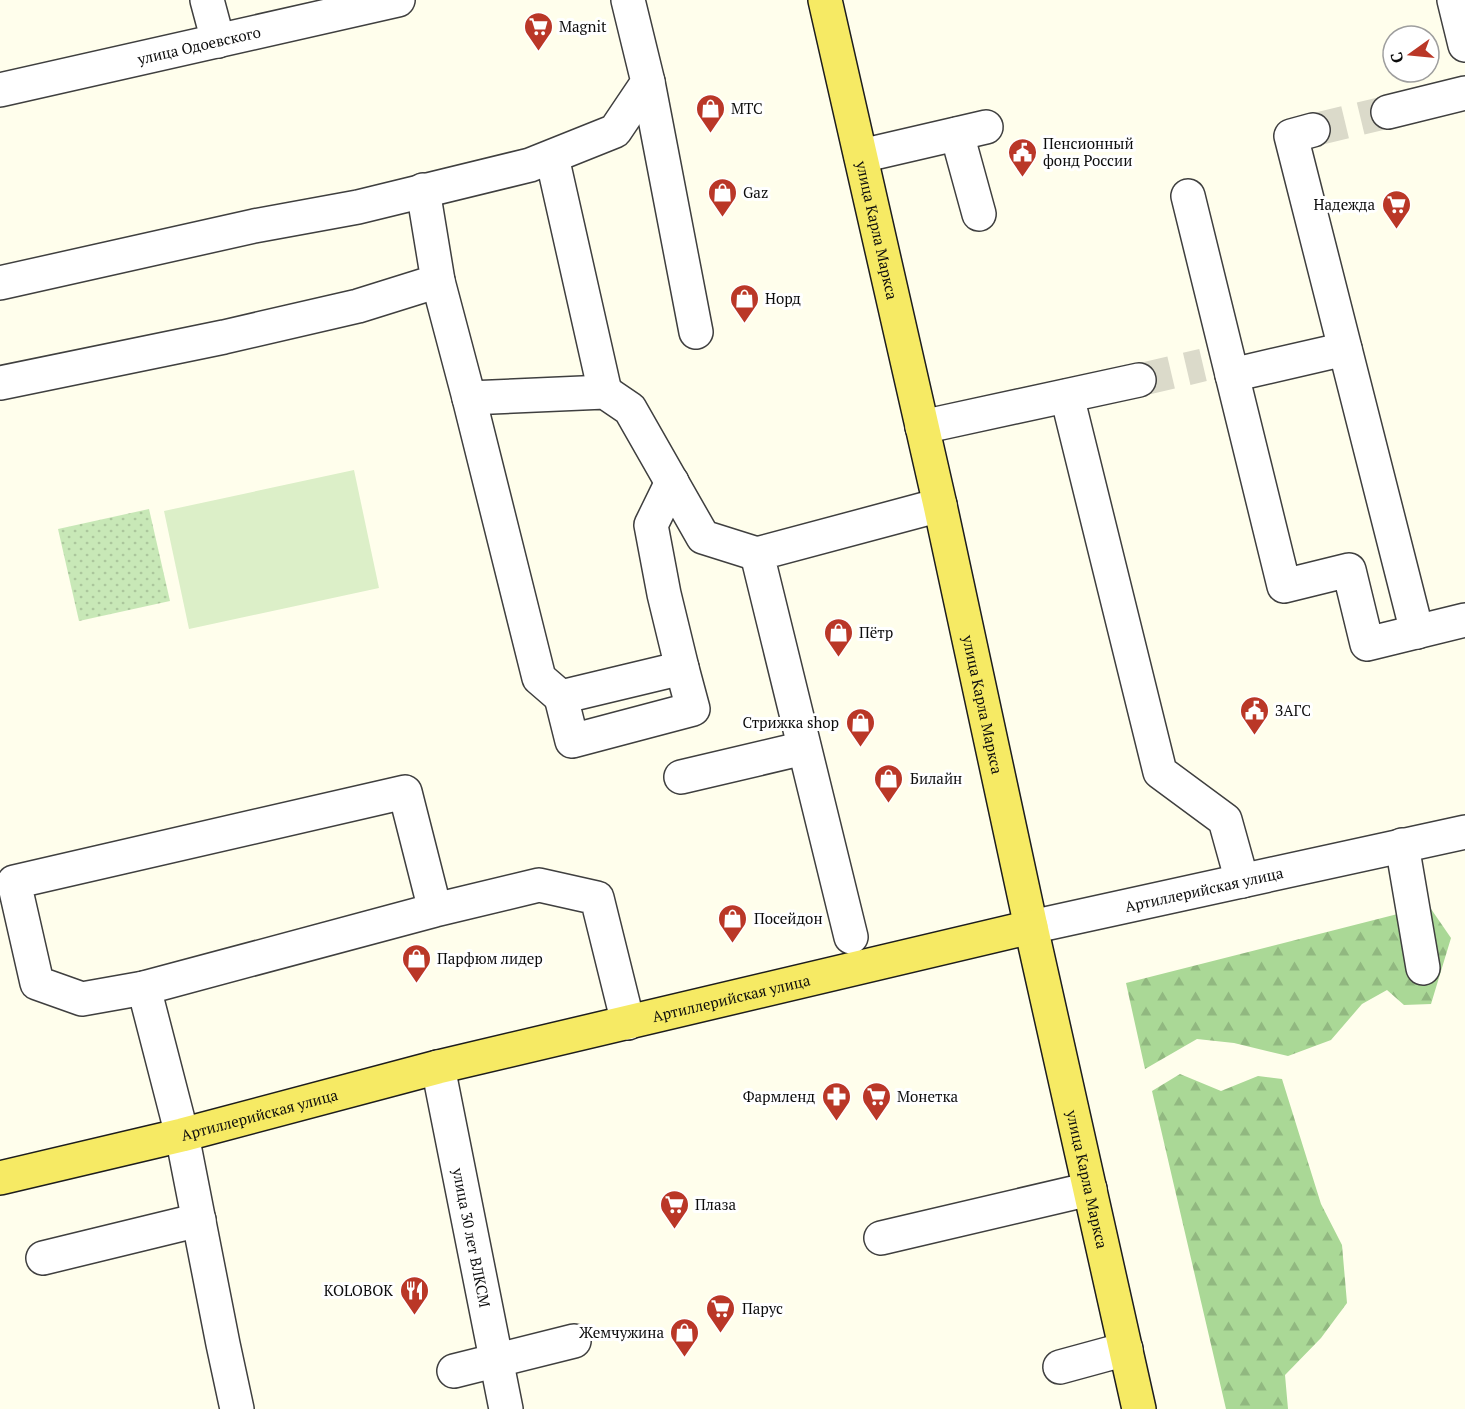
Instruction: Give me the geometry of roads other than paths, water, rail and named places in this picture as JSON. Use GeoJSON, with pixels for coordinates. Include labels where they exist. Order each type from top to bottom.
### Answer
{"type":"FeatureCollection","features":[{"type":"Feature","properties":{"kind":"main road","name":"улица Карла Маркса"},"geometry":{"type":"LineString","coordinates":[[825,0],[940,505],[1031,927],[1139,1409]]}},
{"type":"Feature","properties":{"kind":"main road","name":"Артиллерийская улица"},"geometry":{"type":"LineString","coordinates":[[0,1178],[182,1135],[438,1067],[1031,927]]}},
{"type":"Feature","properties":{"kind":"street"},"geometry":{"type":"LineString","coordinates":[[207,0],[218,41]]}},
{"type":"Feature","properties":{"kind":"street","name":"улица Одоевского"},"geometry":{"type":"LineString","coordinates":[[0,90],[218,41],[343,6],[398,0]]}},
{"type":"Feature","properties":{"kind":"street"},"geometry":{"type":"LineString","coordinates":[[628,0],[648,82],[696,332]]}},
{"type":"Feature","properties":{"kind":"street"},"geometry":{"type":"LineString","coordinates":[[1454,0],[1465,45]]}},
{"type":"Feature","properties":{"kind":"street"},"geometry":{"type":"LineString","coordinates":[[0,283],[254,226],[358,207],[530,165],[615,131],[648,82]]}},
{"type":"Feature","properties":{"kind":"street"},"geometry":{"type":"LineString","coordinates":[[1388,112],[1465,93]]}},
{"type":"Feature","properties":{"kind":"street"},"geometry":{"type":"LineString","coordinates":[[861,156],[971,130],[979,214]]}},
{"type":"Feature","properties":{"kind":"street"},"geometry":{"type":"LineString","coordinates":[[1313,130],[1291,136],[1417,632]]}},
{"type":"Feature","properties":{"kind":"street"},"geometry":{"type":"LineString","coordinates":[[552,157],[605,392]]}},
{"type":"Feature","properties":{"kind":"street"},"geometry":{"type":"LineString","coordinates":[[423,190],[438,281],[470,398],[539,678],[561,697],[572,741],[693,709],[663,594],[651,525],[672,482]]}},
{"type":"Feature","properties":{"kind":"street"},"geometry":{"type":"LineString","coordinates":[[1188,196],[1221,367],[1284,586],[1349,570],[1368,644],[1465,620]]}},
{"type":"Feature","properties":{"kind":"street"},"geometry":{"type":"LineString","coordinates":[[0,383],[224,337],[347,308],[438,281]]}},
{"type":"Feature","properties":{"kind":"street"},"geometry":{"type":"LineString","coordinates":[[1221,367],[1345,349]]}},
{"type":"Feature","properties":{"kind":"street"},"geometry":{"type":"LineString","coordinates":[[922,427],[1139,380]]}},
{"type":"Feature","properties":{"kind":"street"},"geometry":{"type":"LineString","coordinates":[[470,398],[605,392],[630,409],[703,537],[757,554],[940,505]]}},
{"type":"Feature","properties":{"kind":"street"},"geometry":{"type":"LineString","coordinates":[[1067,396],[1160,772],[1225,820],[1242,881]]}},
{"type":"Feature","properties":{"kind":"street"},"geometry":{"type":"LineString","coordinates":[[757,554],[851,938]]}},
{"type":"Feature","properties":{"kind":"street"},"geometry":{"type":"LineString","coordinates":[[561,697],[682,668]]}},
{"type":"Feature","properties":{"kind":"street"},"geometry":{"type":"LineString","coordinates":[[681,777],[804,748]]}},
{"type":"Feature","properties":{"kind":"street"},"geometry":{"type":"LineString","coordinates":[[435,910],[405,792],[14,882],[37,983],[82,999],[144,988],[435,910],[538,885],[597,898],[628,1023]]}},
{"type":"Feature","properties":{"kind":"street","name":"Артиллерийская улица"},"geometry":{"type":"LineString","coordinates":[[1031,927],[1465,832]]}},
{"type":"Feature","properties":{"kind":"street"},"geometry":{"type":"LineString","coordinates":[[1402,845],[1423,968]]}},
{"type":"Feature","properties":{"kind":"street"},"geometry":{"type":"LineString","coordinates":[[144,988],[182,1135],[237,1409]]}},
{"type":"Feature","properties":{"kind":"street","name":"улица 30 лет ВЛКСМ"},"geometry":{"type":"LineString","coordinates":[[438,1067],[506,1409]]}},
{"type":"Feature","properties":{"kind":"street"},"geometry":{"type":"LineString","coordinates":[[881,1238],[1090,1189]]}},
{"type":"Feature","properties":{"kind":"street"},"geometry":{"type":"LineString","coordinates":[[43,1258],[199,1220]]}},
{"type":"Feature","properties":{"kind":"street"},"geometry":{"type":"LineString","coordinates":[[454,1371],[574,1341]]}},
{"type":"Feature","properties":{"kind":"street"},"geometry":{"type":"LineString","coordinates":[[1060,1367],[1126,1349]]}},
{"type":"Feature","properties":{"kind":"tunnel"},"geometry":{"type":"LineString","coordinates":[[1313,130],[1388,112]]}},
{"type":"Feature","properties":{"kind":"tunnel"},"geometry":{"type":"LineString","coordinates":[[1139,380],[1203,365]]}},
{"type":"Feature","properties":{"kind":"place","name":"Magnit"},"geometry":{"type":"Point","coordinates":[538,52]}},
{"type":"Feature","properties":{"kind":"place","name":"МТС"},"geometry":{"type":"Point","coordinates":[710,134]}},
{"type":"Feature","properties":{"kind":"place","name":"Пенсионный фонд России"},"geometry":{"type":"Point","coordinates":[1022,178]}},
{"type":"Feature","properties":{"kind":"place","name":"Gaz"},"geometry":{"type":"Point","coordinates":[722,218]}},
{"type":"Feature","properties":{"kind":"place","name":"Надежда"},"geometry":{"type":"Point","coordinates":[1396,230]}},
{"type":"Feature","properties":{"kind":"place","name":"Норд"},"geometry":{"type":"Point","coordinates":[744,324]}},
{"type":"Feature","properties":{"kind":"place","name":"Пётр"},"geometry":{"type":"Point","coordinates":[838,658]}},
{"type":"Feature","properties":{"kind":"place","name":"ЗАГС"},"geometry":{"type":"Point","coordinates":[1254,736]}},
{"type":"Feature","properties":{"kind":"place","name":"Стрижка shop"},"geometry":{"type":"Point","coordinates":[860,748]}},
{"type":"Feature","properties":{"kind":"place","name":"Билайн"},"geometry":{"type":"Point","coordinates":[889,804]}},
{"type":"Feature","properties":{"kind":"place","name":"Посейдон"},"geometry":{"type":"Point","coordinates":[733,944]}},
{"type":"Feature","properties":{"kind":"place","name":"Парфюм лидер"},"geometry":{"type":"Point","coordinates":[416,984]}},
{"type":"Feature","properties":{"kind":"place","name":"Фармленд"},"geometry":{"type":"Point","coordinates":[836,1122]}},
{"type":"Feature","properties":{"kind":"place","name":"Монетка"},"geometry":{"type":"Point","coordinates":[876,1122]}},
{"type":"Feature","properties":{"kind":"place","name":"Плаза"},"geometry":{"type":"Point","coordinates":[674,1230]}},
{"type":"Feature","properties":{"kind":"place","name":"KOLOBOK"},"geometry":{"type":"Point","coordinates":[414,1316]}},
{"type":"Feature","properties":{"kind":"place","name":"Парус"},"geometry":{"type":"Point","coordinates":[721,1334]}},
{"type":"Feature","properties":{"kind":"place","name":"Жемчужина"},"geometry":{"type":"Point","coordinates":[685,1358]}}]}
